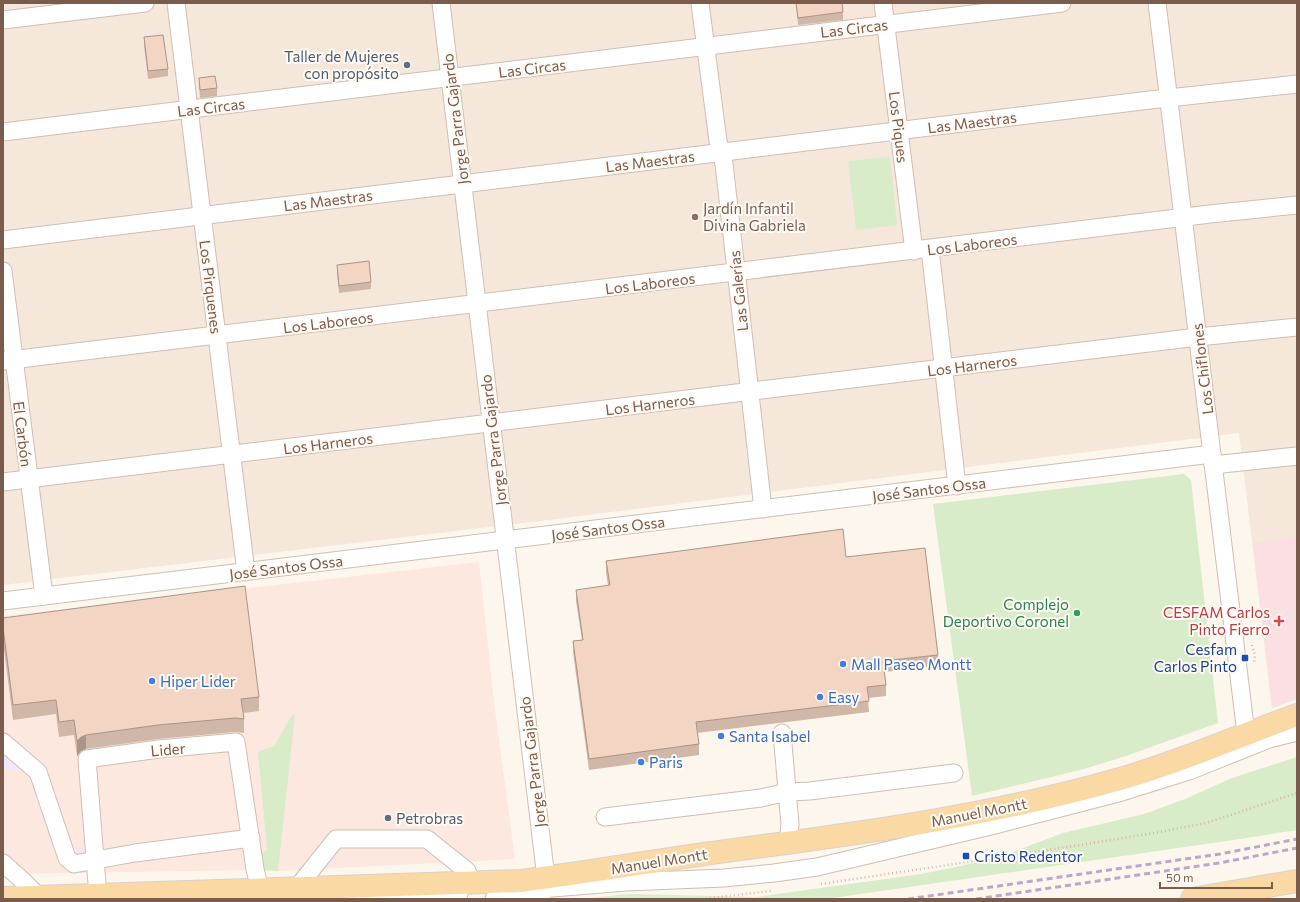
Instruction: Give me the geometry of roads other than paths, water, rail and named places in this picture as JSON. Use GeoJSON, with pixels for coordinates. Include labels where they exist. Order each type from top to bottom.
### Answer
{"type":"FeatureCollection","features":[{"type":"Feature","properties":{"kind":"main road","name":"Manuel Montt"},"geometry":{"type":"LineString","coordinates":[[3,898],[521,881],[546,878],[924,822],[1034,802],[1152,770],[1297,715]]}},
{"type":"Feature","properties":{"kind":"main road"},"geometry":{"type":"LineString","coordinates":[[1192,899],[1297,881]]}},
{"type":"Feature","properties":{"kind":"street"},"geometry":{"type":"LineString","coordinates":[[3,20],[145,3]]}},
{"type":"Feature","properties":{"kind":"street","name":"Los Pirquenes"},"geometry":{"type":"LineString","coordinates":[[176,3],[246,572]]}},
{"type":"Feature","properties":{"kind":"street","name":"Jorge Parra Gajardo"},"geometry":{"type":"LineString","coordinates":[[441,3],[546,878]]}},
{"type":"Feature","properties":{"kind":"street","name":"Las Galerías"},"geometry":{"type":"LineString","coordinates":[[700,3],[718,141],[724,164],[763,509]]}},
{"type":"Feature","properties":{"kind":"street","name":"Los Piques"},"geometry":{"type":"LineString","coordinates":[[883,3],[899,131],[944,368],[957,486]]}},
{"type":"Feature","properties":{"kind":"street","name":"Las Circas"},"geometry":{"type":"LineString","coordinates":[[3,132],[1062,3]]}},
{"type":"Feature","properties":{"kind":"street","name":"Los Chiflones"},"geometry":{"type":"LineString","coordinates":[[1157,3],[1246,734]]}},
{"type":"Feature","properties":{"kind":"street","name":"Las Maestras"},"geometry":{"type":"LineString","coordinates":[[3,240],[1169,98],[1297,84]]}},
{"type":"Feature","properties":{"kind":"street","name":"Los Laboreos"},"geometry":{"type":"LineString","coordinates":[[8,361],[1297,205]]}},
{"type":"Feature","properties":{"kind":"street","name":"El Carbón"},"geometry":{"type":"LineString","coordinates":[[3,271],[8,361],[29,479],[44,596]]}},
{"type":"Feature","properties":{"kind":"street","name":"Los Harneros"},"geometry":{"type":"LineString","coordinates":[[3,482],[1198,337],[1297,327]]}},
{"type":"Feature","properties":{"kind":"street","name":"José Santos Ossa"},"geometry":{"type":"LineString","coordinates":[[3,601],[957,486],[1213,460],[1297,456]]}},
{"type":"Feature","properties":{"kind":"street","name":"Manuel Montt"},"geometry":{"type":"LineString","coordinates":[[355,899],[509,891],[626,882],[724,878],[803,869],[991,826],[1108,796],[1176,776],[1253,745],[1297,732]]}},
{"type":"Feature","properties":{"kind":"street"},"geometry":{"type":"LineString","coordinates":[[782,733],[790,824],[788,843]]}},
{"type":"Feature","properties":{"kind":"street","name":"Manuel Montt"},"geometry":{"type":"LineString","coordinates":[[494,899],[621,889],[726,885],[838,870],[979,838],[1117,803],[1180,783],[1265,749],[1297,739]]}},
{"type":"Feature","properties":{"kind":"street"},"geometry":{"type":"LineString","coordinates":[[3,742],[38,772],[67,858],[74,864],[135,853],[251,838]]}},
{"type":"Feature","properties":{"kind":"street","name":"Lider"},"geometry":{"type":"LineString","coordinates":[[98,896],[87,759],[124,753],[236,742],[260,890]]}},
{"type":"Feature","properties":{"kind":"street"},"geometry":{"type":"LineString","coordinates":[[605,817],[753,799],[788,792],[810,791],[954,773]]}},
{"type":"Feature","properties":{"kind":"street"},"geometry":{"type":"LineString","coordinates":[[296,888],[336,839],[427,839],[467,871],[470,882]]}},
{"type":"Feature","properties":{"kind":"street"},"geometry":{"type":"LineString","coordinates":[[3,863],[39,897]]}},
{"type":"Feature","properties":{"kind":"railway"},"geometry":{"type":"LineString","coordinates":[[908,899],[1220,854],[1297,839]]}},
{"type":"Feature","properties":{"kind":"railway"},"geometry":{"type":"LineString","coordinates":[[976,899],[1219,863],[1297,848]]}},
{"type":"Feature","properties":{"kind":"place","name":"Taller de Mujeres con propósito"},"geometry":{"type":"Point","coordinates":[407,65]}},
{"type":"Feature","properties":{"kind":"place","name":"Jardín Infantil Divina Gabriela"},"geometry":{"type":"Point","coordinates":[695,217]}},
{"type":"Feature","properties":{"kind":"place","name":"Complejo Deportivo Coronel"},"geometry":{"type":"Point","coordinates":[1077,613]}},
{"type":"Feature","properties":{"kind":"place","name":"CESFAM Carlos Pinto Fierro"},"geometry":{"type":"Point","coordinates":[1279,621]}},
{"type":"Feature","properties":{"kind":"place","name":"Cesfam Carlos Pinto"},"geometry":{"type":"Point","coordinates":[1245,658]}},
{"type":"Feature","properties":{"kind":"place","name":"Mall Paseo Montt"},"geometry":{"type":"Point","coordinates":[843,664]}},
{"type":"Feature","properties":{"kind":"place","name":"Hiper Lider"},"geometry":{"type":"Point","coordinates":[152,681]}},
{"type":"Feature","properties":{"kind":"place","name":"Easy"},"geometry":{"type":"Point","coordinates":[820,697]}},
{"type":"Feature","properties":{"kind":"place","name":"Santa Isabel"},"geometry":{"type":"Point","coordinates":[721,736]}},
{"type":"Feature","properties":{"kind":"place","name":"Paris"},"geometry":{"type":"Point","coordinates":[641,762]}},
{"type":"Feature","properties":{"kind":"place","name":"Petrobras"},"geometry":{"type":"Point","coordinates":[388,818]}},
{"type":"Feature","properties":{"kind":"place","name":"Cristo Redentor"},"geometry":{"type":"Point","coordinates":[966,856]}}]}
